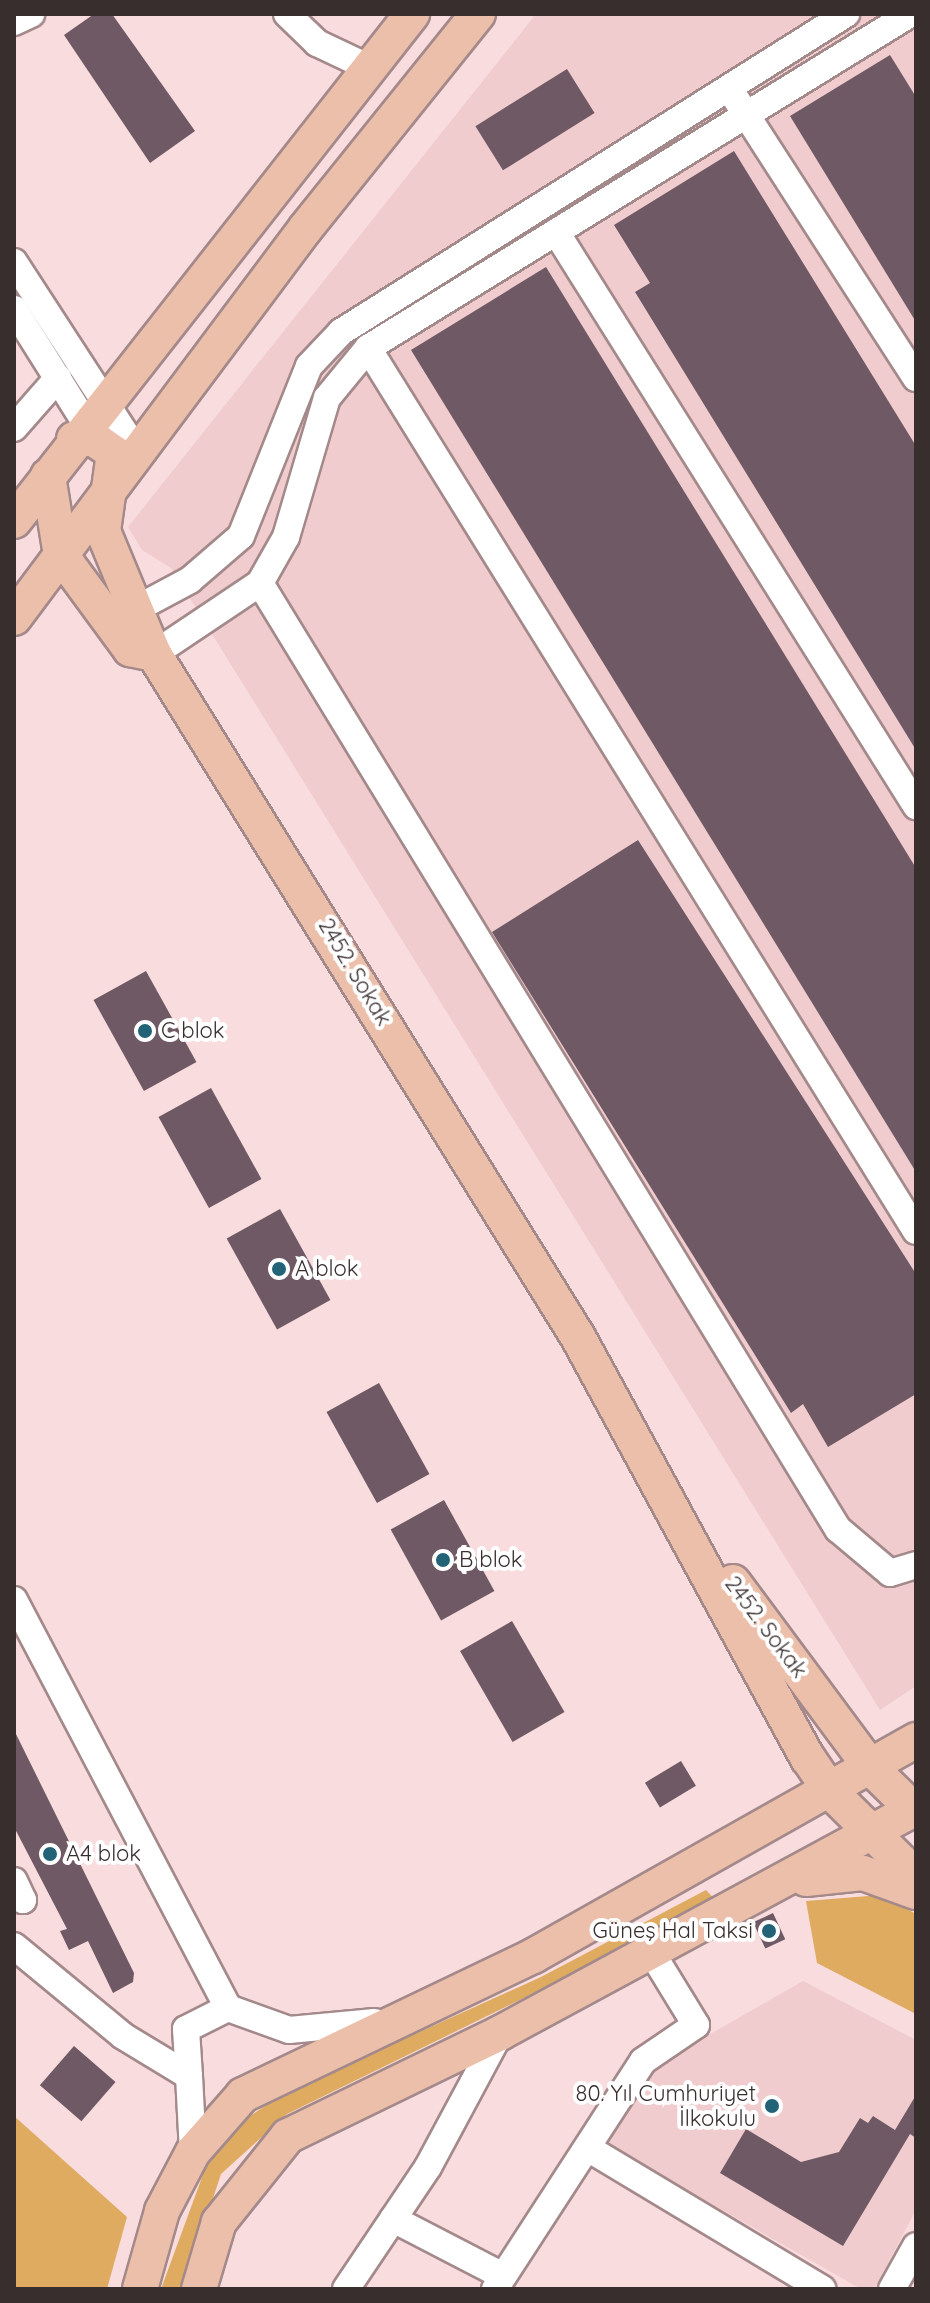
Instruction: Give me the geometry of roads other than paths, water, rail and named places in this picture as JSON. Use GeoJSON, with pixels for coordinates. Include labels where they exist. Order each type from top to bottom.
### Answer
{"type":"FeatureCollection","features":[{"type":"Feature","properties":{"kind":"main road"},"geometry":{"type":"LineString","coordinates":[[14,521],[87,421],[412,14]]}},
{"type":"Feature","properties":{"kind":"main road"},"geometry":{"type":"LineString","coordinates":[[14,618],[42,584],[136,450],[478,14]]}},
{"type":"Feature","properties":{"kind":"main road"},"geometry":{"type":"LineString","coordinates":[[87,421],[106,444],[116,477],[103,531],[154,654]]}},
{"type":"Feature","properties":{"kind":"main road","name":"2452. Sokak"},"geometry":{"type":"LineString","coordinates":[[48,476],[61,555],[130,649],[154,654],[308,894],[661,1485],[830,1791],[916,1876]]}},
{"type":"Feature","properties":{"kind":"main road"},"geometry":{"type":"LineString","coordinates":[[42,584],[80,584]]}},
{"type":"Feature","properties":{"kind":"main road","name":"2452. Sokak"},"geometry":{"type":"LineString","coordinates":[[661,1485],[871,1768],[915,1810]]}},
{"type":"Feature","properties":{"kind":"main road"},"geometry":{"type":"LineString","coordinates":[[140,2289],[162,2211],[193,2152],[243,2095],[533,1956],[916,1740]]}},
{"type":"Feature","properties":{"kind":"main road"},"geometry":{"type":"LineString","coordinates":[[199,2289],[219,2222],[288,2136],[500,2033],[650,1950],[876,1834],[915,1810]]}},
{"type":"Feature","properties":{"kind":"main road"},"geometry":{"type":"LineString","coordinates":[[781,1881],[863,1873],[916,1892]]}},
{"type":"Feature","properties":{"kind":"street"},"geometry":{"type":"LineString","coordinates":[[14,22],[31,14]]}},
{"type":"Feature","properties":{"kind":"street"},"geometry":{"type":"LineString","coordinates":[[287,14],[317,43],[370,68]]}},
{"type":"Feature","properties":{"kind":"street"},"geometry":{"type":"LineString","coordinates":[[136,609],[190,580],[241,536],[309,366],[341,332],[846,14]]}},
{"type":"Feature","properties":{"kind":"street"},"geometry":{"type":"LineString","coordinates":[[154,654],[260,583],[286,537],[327,398],[368,348],[910,14]]}},
{"type":"Feature","properties":{"kind":"street"},"geometry":{"type":"LineString","coordinates":[[728,87],[916,378]]}},
{"type":"Feature","properties":{"kind":"street"},"geometry":{"type":"LineString","coordinates":[[556,232],[916,806]]}},
{"type":"Feature","properties":{"kind":"street"},"geometry":{"type":"LineString","coordinates":[[14,262],[87,421]]}},
{"type":"Feature","properties":{"kind":"street"},"geometry":{"type":"LineString","coordinates":[[14,309],[87,421],[136,450]]}},
{"type":"Feature","properties":{"kind":"street"},"geometry":{"type":"LineString","coordinates":[[368,348],[916,1231]]}},
{"type":"Feature","properties":{"kind":"street"},"geometry":{"type":"LineString","coordinates":[[14,428],[58,378]]}},
{"type":"Feature","properties":{"kind":"street"},"geometry":{"type":"LineString","coordinates":[[260,583],[838,1529],[890,1573],[916,1565]]}},
{"type":"Feature","properties":{"kind":"street"},"geometry":{"type":"LineString","coordinates":[[14,1600],[228,2008],[289,2030],[340,2029],[406,2015]]}},
{"type":"Feature","properties":{"kind":"street"},"geometry":{"type":"LineString","coordinates":[[14,1946],[123,2036],[189,2076]]}},
{"type":"Feature","properties":{"kind":"street"},"geometry":{"type":"LineString","coordinates":[[393,2219],[499,2283],[591,2150],[643,2061],[696,2025],[650,1950]]}},
{"type":"Feature","properties":{"kind":"street"},"geometry":{"type":"LineString","coordinates":[[193,2152],[186,2029],[228,2008]]}},
{"type":"Feature","properties":{"kind":"street"},"geometry":{"type":"LineString","coordinates":[[346,2289],[393,2219],[500,2033]]}},
{"type":"Feature","properties":{"kind":"street"},"geometry":{"type":"LineString","coordinates":[[591,2150],[822,2289]]}},
{"type":"Feature","properties":{"kind":"street"},"geometry":{"type":"LineString","coordinates":[[892,2289],[916,2246]]}},
{"type":"Feature","properties":{"kind":"place","name":"C blok"},"geometry":{"type":"Point","coordinates":[145,1031]}},
{"type":"Feature","properties":{"kind":"place","name":"A blok"},"geometry":{"type":"Point","coordinates":[279,1269]}},
{"type":"Feature","properties":{"kind":"place","name":"B blok"},"geometry":{"type":"Point","coordinates":[443,1560]}},
{"type":"Feature","properties":{"kind":"place","name":"A4 blok"},"geometry":{"type":"Point","coordinates":[50,1854]}},
{"type":"Feature","properties":{"kind":"place","name":"Güneş Hal Taksi"},"geometry":{"type":"Point","coordinates":[769,1931]}},
{"type":"Feature","properties":{"kind":"place","name":"80. Yıl Cumhuriyet İlkokulu"},"geometry":{"type":"Point","coordinates":[772,2106]}}]}
